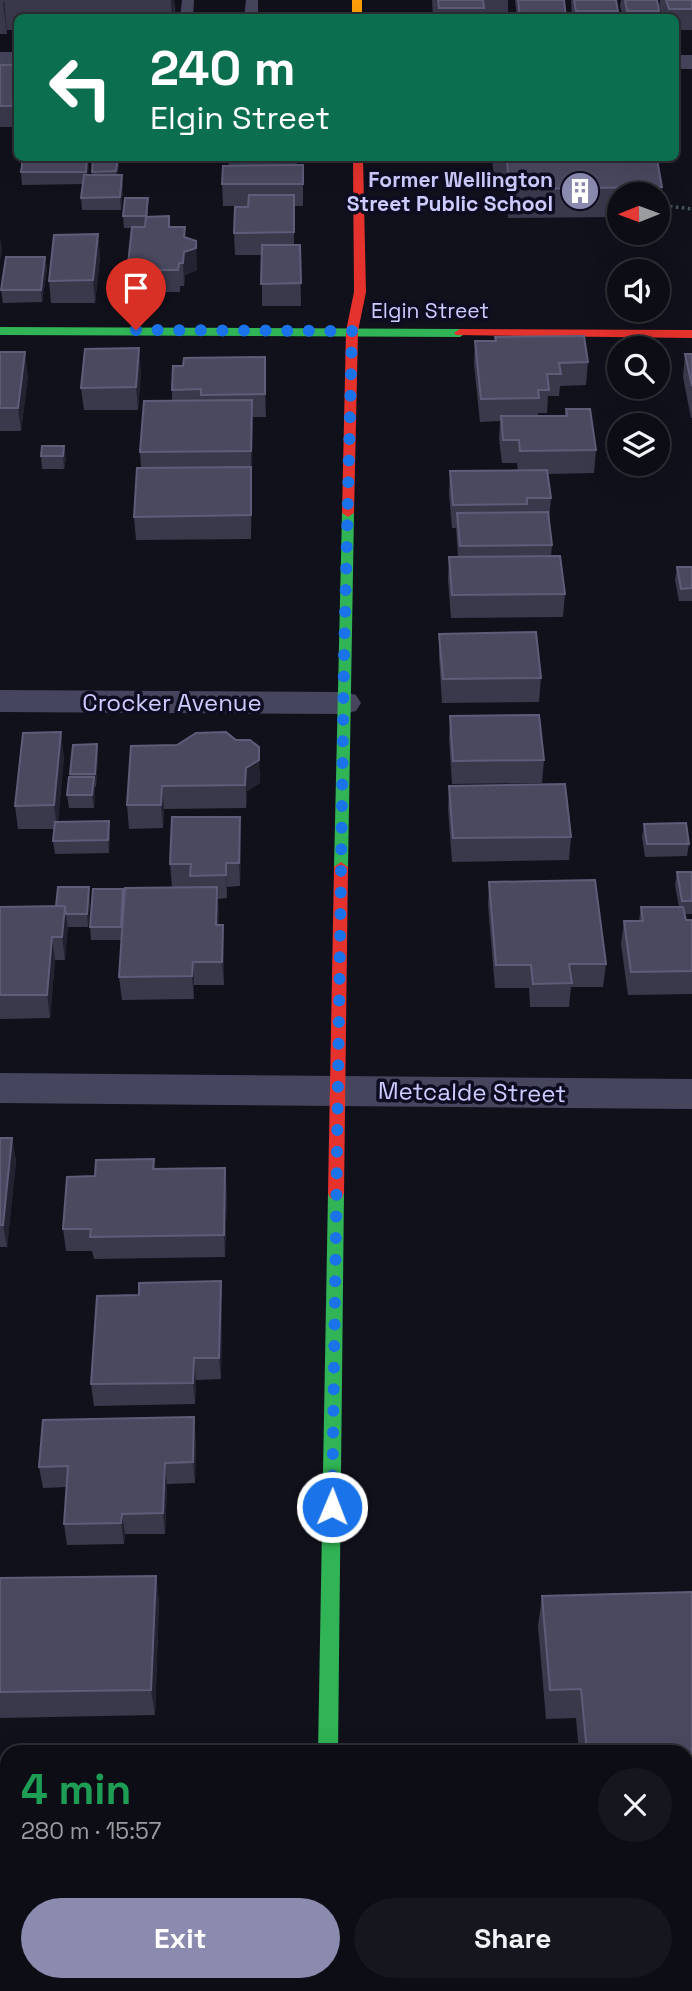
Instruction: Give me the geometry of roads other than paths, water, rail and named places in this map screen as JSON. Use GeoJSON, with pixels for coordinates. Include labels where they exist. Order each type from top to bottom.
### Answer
{"type":"FeatureCollection","features":[{"type":"Feature","properties":{"kind":"street"},"geometry":{"type":"LineString","coordinates":[[328,1745],[344,703],[352,331],[359,292],[358,161]]}},
{"type":"Feature","properties":{"kind":"street","name":"Elgin Street"},"geometry":{"type":"LineString","coordinates":[[0,331],[692,334]]}},
{"type":"Feature","properties":{"kind":"street","name":"Crocker Avenue"},"geometry":{"type":"LineString","coordinates":[[0,701],[344,703]]}},
{"type":"Feature","properties":{"kind":"street","name":"Metcalde Street"},"geometry":{"type":"LineString","coordinates":[[0,1088],[692,1094]]}},
{"type":"Feature","properties":{"kind":"place","name":"Former Wellington Street Public School"},"geometry":{"type":"Point","coordinates":[580,191]}}]}
